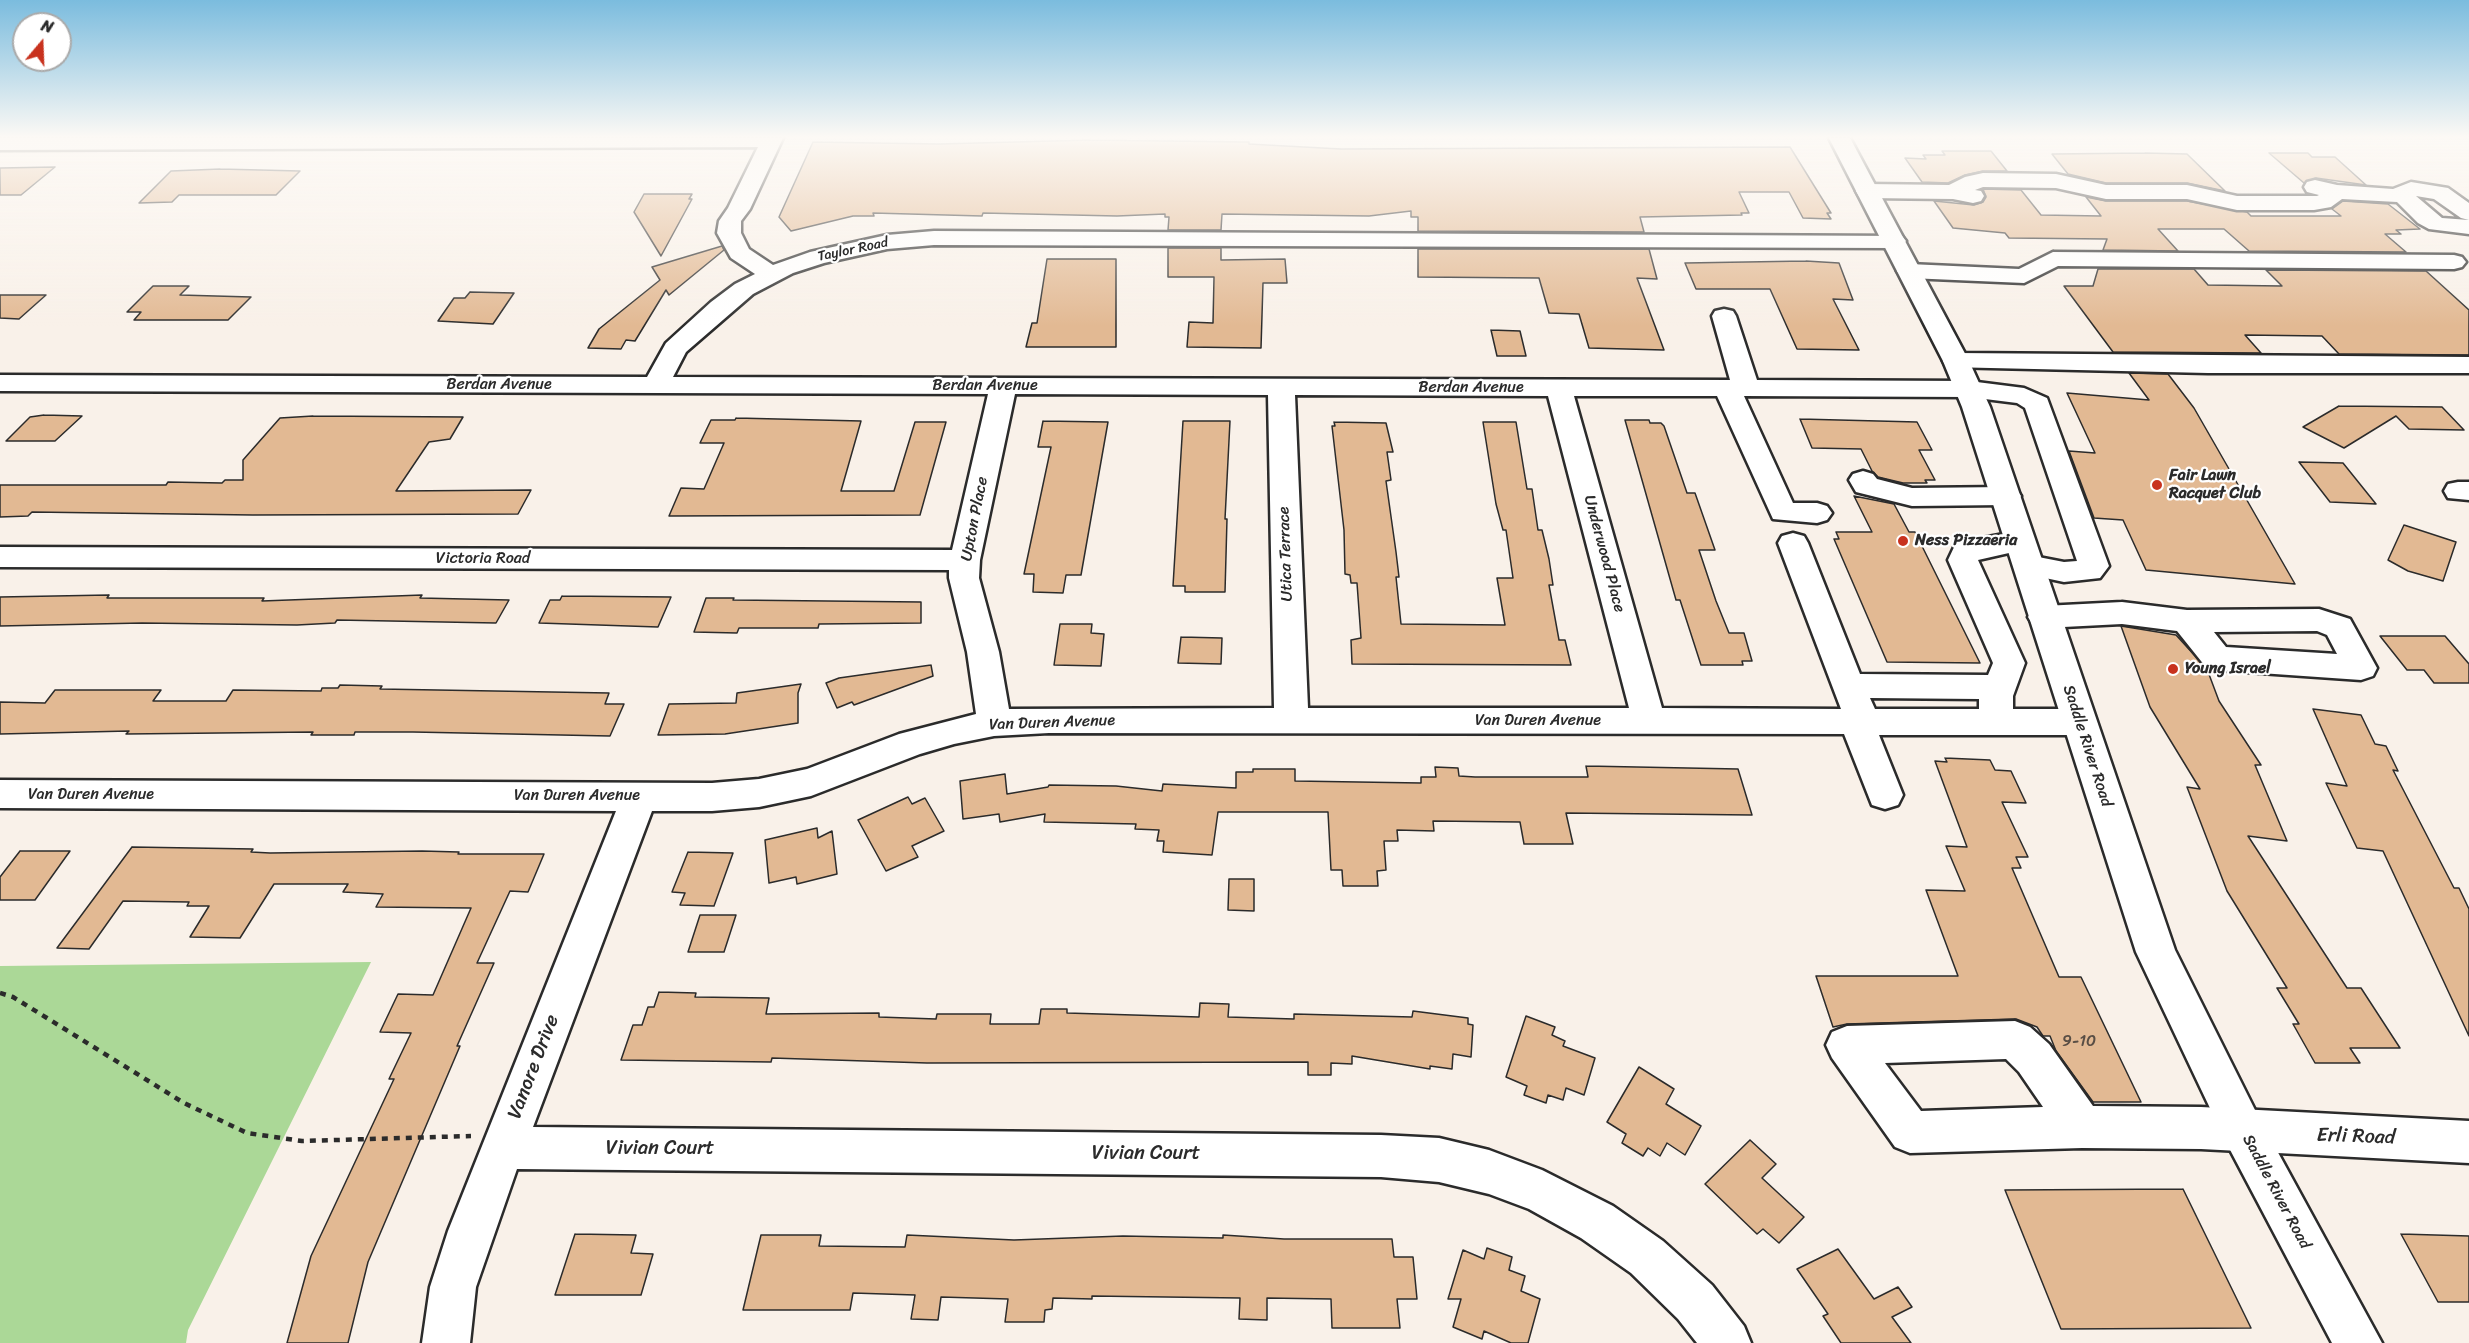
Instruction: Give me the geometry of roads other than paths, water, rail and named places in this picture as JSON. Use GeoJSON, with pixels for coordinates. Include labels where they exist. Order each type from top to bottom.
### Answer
{"type":"FeatureCollection","features":[{"type":"Feature","properties":{"kind":"street"},"geometry":{"type":"LineString","coordinates":[[744,201],[730,221],[729,233],[739,253],[772,274]]}},
{"type":"Feature","properties":{"kind":"street","name":"Saddle River Road"},"geometry":{"type":"LineString","coordinates":[[1872,201],[1963,375],[2006,496],[2078,722],[2156,952],[2242,1129],[2358,1343]]}},
{"type":"Feature","properties":{"kind":"street"},"geometry":{"type":"LineString","coordinates":[[1993,201],[2086,201]]}},
{"type":"Feature","properties":{"kind":"street"},"geometry":{"type":"LineString","coordinates":[[2226,201],[2236,203],[2325,201]]}},
{"type":"Feature","properties":{"kind":"street"},"geometry":{"type":"LineString","coordinates":[[2408,201],[2426,218],[2437,224],[2469,227]]}},
{"type":"Feature","properties":{"kind":"street"},"geometry":{"type":"LineString","coordinates":[[2451,201],[2469,213]]}},
{"type":"Feature","properties":{"kind":"street","name":"Taylor Road"},"geometry":{"type":"LineString","coordinates":[[656,385],[675,348],[720,307],[772,274],[848,249],[934,238],[1894,241]]}},
{"type":"Feature","properties":{"kind":"street"},"geometry":{"type":"LineString","coordinates":[[1909,271],[2024,276],[2053,259],[2454,262]]}},
{"type":"Feature","properties":{"kind":"street"},"geometry":{"type":"LineString","coordinates":[[1724,316],[1737,388],[1783,512],[1817,513]]}},
{"type":"Feature","properties":{"kind":"street"},"geometry":{"type":"LineString","coordinates":[[1963,375],[2208,365],[2469,365]]}},
{"type":"Feature","properties":{"kind":"street"},"geometry":{"type":"LineString","coordinates":[[1963,375],[2025,396],[2037,404],[2094,566],[2089,571],[2064,572],[2024,553],[1967,550],[1963,560],[2009,663],[1996,696],[1996,722]]}},
{"type":"Feature","properties":{"kind":"street","name":"Berdan Avenue"},"geometry":{"type":"LineString","coordinates":[[0,383],[1737,388],[1963,375]]}},
{"type":"Feature","properties":{"kind":"street","name":"Upton Place"},"geometry":{"type":"LineString","coordinates":[[994,723],[990,687],[964,578],[965,560],[1003,386]]}},
{"type":"Feature","properties":{"kind":"street","name":"Utica Terrace"},"geometry":{"type":"LineString","coordinates":[[1281,387],[1291,721]]}},
{"type":"Feature","properties":{"kind":"street","name":"Underwood Place"},"geometry":{"type":"LineString","coordinates":[[1559,388],[1649,721]]}},
{"type":"Feature","properties":{"kind":"street"},"geometry":{"type":"LineString","coordinates":[[1863,480],[1866,486],[1912,497],[2006,496]]}},
{"type":"Feature","properties":{"kind":"street"},"geometry":{"type":"LineString","coordinates":[[1793,543],[1850,686],[1859,720],[1885,795]]}},
{"type":"Feature","properties":{"kind":"street","name":"Victoria Road"},"geometry":{"type":"LineString","coordinates":[[0,557],[965,560]]}},
{"type":"Feature","properties":{"kind":"street"},"geometry":{"type":"LineString","coordinates":[[2044,617],[2122,613],[2187,621]]}},
{"type":"Feature","properties":{"kind":"street"},"geometry":{"type":"LineString","coordinates":[[1850,686],[2000,687]]}},
{"type":"Feature","properties":{"kind":"street","name":"Van Duren Avenue"},"geometry":{"type":"LineString","coordinates":[[0,794],[712,797],[759,793],[812,782],[911,743],[994,723],[1049,720],[2078,722]]}},
{"type":"Feature","properties":{"kind":"street","name":"Vanore Drive"},"geometry":{"type":"LineString","coordinates":[[446,1343],[453,1287],[471,1231],[639,797]]}},
{"type":"Feature","properties":{"kind":"street","name":"Erli Road"},"geometry":{"type":"LineString","coordinates":[[2082,1127],[2034,1058],[2015,1040],[1847,1045],[1910,1132],[2082,1127],[2242,1129],[2297,1135],[2469,1142]]}},
{"type":"Feature","properties":{"kind":"street","name":"Vivian Court"},"geometry":{"type":"LineString","coordinates":[[502,1148],[1381,1156],[1439,1160],[1489,1172],[1542,1192],[1597,1222],[1655,1264],[1695,1302],[1727,1343]]}},
{"type":"Feature","properties":{"kind":"place","name":"Fair Lawn Racquet Club"},"geometry":{"type":"Point","coordinates":[2157,485]}},
{"type":"Feature","properties":{"kind":"place","name":"Ness Pizzaeria"},"geometry":{"type":"Point","coordinates":[1903,541]}},
{"type":"Feature","properties":{"kind":"place","name":"Young Israel"},"geometry":{"type":"Point","coordinates":[2173,669]}}]}
